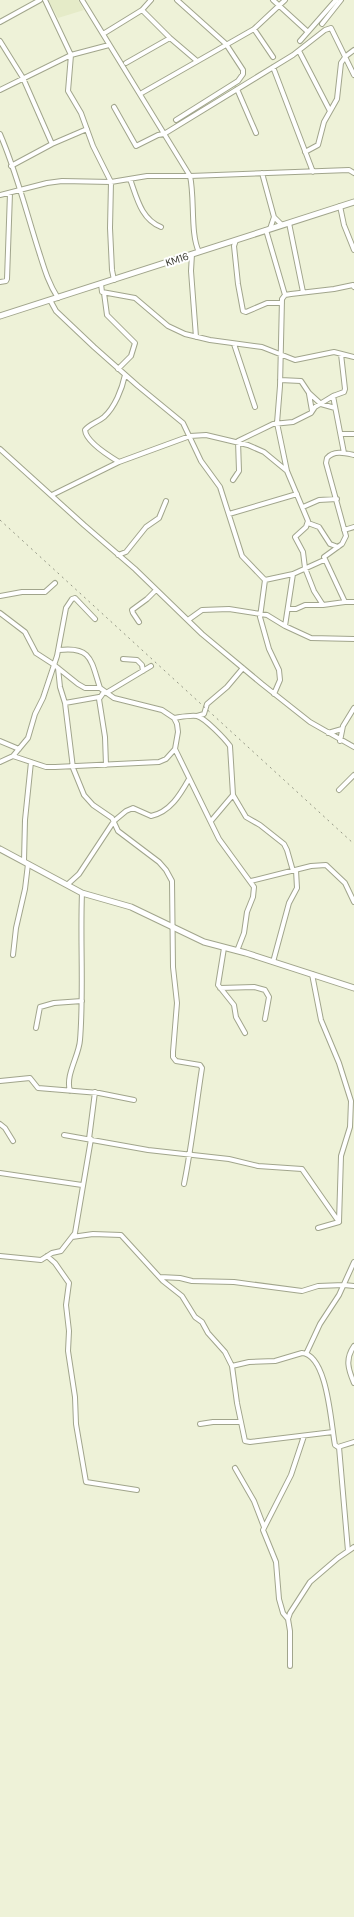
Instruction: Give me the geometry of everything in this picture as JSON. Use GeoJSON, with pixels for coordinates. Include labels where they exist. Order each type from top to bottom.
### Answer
{"type":"FeatureCollection","features":[{"type":"Feature","properties":{"kind":"street"},"geometry":{"type":"LineString","coordinates":[[0,22],[40,0]]}},
{"type":"Feature","properties":{"kind":"street"},"geometry":{"type":"LineString","coordinates":[[45,0],[71,55],[68,91],[81,113],[93,146],[111,182],[110,243],[114,280]]}},
{"type":"Feature","properties":{"kind":"street"},"geometry":{"type":"LineString","coordinates":[[82,0],[190,176],[193,193],[196,247],[199,252]]}},
{"type":"Feature","properties":{"kind":"street"},"geometry":{"type":"LineString","coordinates":[[103,34],[142,10],[150,0]]}},
{"type":"Feature","properties":{"kind":"street"},"geometry":{"type":"LineString","coordinates":[[176,120],[238,81],[241,78],[243,70],[226,44],[177,0]]}},
{"type":"Feature","properties":{"kind":"street"},"geometry":{"type":"LineString","coordinates":[[273,0],[308,32]]}},
{"type":"Feature","properties":{"kind":"street"},"geometry":{"type":"LineString","coordinates":[[140,94],[254,29],[285,0]]}},
{"type":"Feature","properties":{"kind":"street"},"geometry":{"type":"LineString","coordinates":[[300,41],[336,0]]}},
{"type":"Feature","properties":{"kind":"street"},"geometry":{"type":"LineString","coordinates":[[322,24],[341,0]]}},
{"type":"Feature","properties":{"kind":"street"},"geometry":{"type":"LineString","coordinates":[[142,10],[170,38],[197,61]]}},
{"type":"Feature","properties":{"kind":"street"},"geometry":{"type":"LineString","coordinates":[[114,107],[134,146],[164,134],[299,51],[325,30],[331,28],[354,75]]}},
{"type":"Feature","properties":{"kind":"street"},"geometry":{"type":"LineString","coordinates":[[254,29],[273,57]]}},
{"type":"Feature","properties":{"kind":"street"},"geometry":{"type":"LineString","coordinates":[[126,63],[170,38]]}},
{"type":"Feature","properties":{"kind":"street"},"geometry":{"type":"LineString","coordinates":[[0,41],[23,78],[52,144]]}},
{"type":"Feature","properties":{"kind":"street"},"geometry":{"type":"LineString","coordinates":[[0,90],[71,55],[109,45]]}},
{"type":"Feature","properties":{"kind":"street"},"geometry":{"type":"LineString","coordinates":[[305,152],[318,145],[324,122],[337,99],[339,72],[342,60],[354,50]]}},
{"type":"Feature","properties":{"kind":"street"},"geometry":{"type":"LineString","coordinates":[[299,51],[330,111]]}},
{"type":"Feature","properties":{"kind":"street"},"geometry":{"type":"LineString","coordinates":[[273,67],[313,172]]}},
{"type":"Feature","properties":{"kind":"street"},"geometry":{"type":"LineString","coordinates":[[237,89],[256,133]]}},
{"type":"Feature","properties":{"kind":"street"},"geometry":{"type":"LineString","coordinates":[[11,166],[52,144],[87,129]]}},
{"type":"Feature","properties":{"kind":"street"},"geometry":{"type":"LineString","coordinates":[[0,134],[20,190],[34,239],[50,285],[58,298]]}},
{"type":"Feature","properties":{"kind":"street"},"geometry":{"type":"LineString","coordinates":[[0,195],[53,181],[111,182],[147,176],[190,176],[348,170],[354,173]]}},
{"type":"Feature","properties":{"kind":"street"},"geometry":{"type":"LineString","coordinates":[[262,173],[274,217],[282,225]]}},
{"type":"Feature","properties":{"kind":"street"},"geometry":{"type":"LineString","coordinates":[[130,179],[137,200],[147,218],[153,224],[161,227]]}},
{"type":"Feature","properties":{"kind":"street"},"geometry":{"type":"LineString","coordinates":[[0,282],[6,281],[7,279],[10,193]]}},
{"type":"Feature","properties":{"kind":"street","name":"KM16"},"geometry":{"type":"LineString","coordinates":[[0,316],[354,202]]}},
{"type":"Feature","properties":{"kind":"street"},"geometry":{"type":"LineString","coordinates":[[340,206],[344,225],[354,250]]}},
{"type":"Feature","properties":{"kind":"street"},"geometry":{"type":"LineString","coordinates":[[274,217],[268,229],[285,295],[282,303],[280,380],[277,423],[287,471],[303,507],[308,523]]}},
{"type":"Feature","properties":{"kind":"street"},"geometry":{"type":"LineString","coordinates":[[289,223],[303,292]]}},
{"type":"Feature","properties":{"kind":"street"},"geometry":{"type":"LineString","coordinates":[[236,240],[234,246],[238,284],[243,311],[246,312],[272,302],[282,303]]}},
{"type":"Feature","properties":{"kind":"street"},"geometry":{"type":"LineString","coordinates":[[192,254],[191,271],[196,337]]}},
{"type":"Feature","properties":{"kind":"street"},"geometry":{"type":"LineString","coordinates":[[101,284],[101,290],[104,293],[107,315],[135,343],[131,356],[118,369]]}},
{"type":"Feature","properties":{"kind":"street"},"geometry":{"type":"LineString","coordinates":[[285,295],[334,290],[354,286]]}},
{"type":"Feature","properties":{"kind":"street"},"geometry":{"type":"LineString","coordinates":[[104,293],[135,298],[168,326],[196,337],[234,344],[262,346],[295,360],[329,353],[354,357]]}},
{"type":"Feature","properties":{"kind":"street"},"geometry":{"type":"LineString","coordinates":[[50,300],[56,311],[118,369],[183,423],[201,461],[220,487],[242,556],[265,580]]}},
{"type":"Feature","properties":{"kind":"street"},"geometry":{"type":"LineString","coordinates":[[234,344],[255,407]]}},
{"type":"Feature","properties":{"kind":"street"},"geometry":{"type":"LineString","coordinates":[[238,441],[277,423],[293,422],[312,411],[315,406],[344,392],[345,389],[341,354]]}},
{"type":"Feature","properties":{"kind":"street"},"geometry":{"type":"LineString","coordinates":[[119,462],[98,448],[87,436],[85,430],[104,417],[112,408],[122,387],[125,375]]}},
{"type":"Feature","properties":{"kind":"street"},"geometry":{"type":"LineString","coordinates":[[280,380],[301,381],[309,394],[321,404],[335,408]]}},
{"type":"Feature","properties":{"kind":"street"},"geometry":{"type":"LineString","coordinates":[[309,394],[312,411]]}},
{"type":"Feature","properties":{"kind":"street"},"geometry":{"type":"LineString","coordinates":[[333,396],[344,453]]}},
{"type":"Feature","properties":{"kind":"street"},"geometry":{"type":"LineString","coordinates":[[341,434],[354,434]]}},
{"type":"Feature","properties":{"kind":"street"},"geometry":{"type":"LineString","coordinates":[[52,495],[119,462],[190,436],[206,435],[238,441],[264,452],[287,471]]}},
{"type":"Feature","properties":{"kind":"street"},"geometry":{"type":"LineString","coordinates":[[233,480],[239,471],[238,441]]}},
{"type":"Feature","properties":{"kind":"street"},"geometry":{"type":"LineString","coordinates":[[0,449],[243,668],[301,716],[328,734],[354,748]]}},
{"type":"Feature","properties":{"kind":"street"},"geometry":{"type":"LineString","coordinates":[[265,580],[292,574],[324,560],[326,555],[338,547],[346,539],[337,499],[326,461],[329,455],[344,453],[354,455]]}},
{"type":"Feature","properties":{"kind":"street"},"geometry":{"type":"LineString","coordinates":[[229,514],[297,494]]}},
{"type":"Feature","properties":{"kind":"street"},"geometry":{"type":"LineString","coordinates":[[303,507],[319,500],[337,499]]}},
{"type":"Feature","properties":{"kind":"street"},"geometry":{"type":"LineString","coordinates":[[118,555],[126,552],[146,527],[159,518],[166,501]]}},
{"type":"Feature","properties":{"kind":"street"},"geometry":{"type":"LineString","coordinates":[[308,523],[319,527],[330,544],[338,547]]}},
{"type":"Feature","properties":{"kind":"street"},"geometry":{"type":"LineString","coordinates":[[308,523],[295,537],[303,552],[305,568],[314,591],[323,605]]}},
{"type":"Feature","properties":{"kind":"street"},"geometry":{"type":"LineString","coordinates":[[344,530],[354,528]]}},
{"type":"Feature","properties":{"kind":"street"},"geometry":{"type":"LineString","coordinates":[[324,560],[345,602]]}},
{"type":"Feature","properties":{"kind":"street"},"geometry":{"type":"LineString","coordinates":[[284,626],[288,609],[292,574]]}},
{"type":"Feature","properties":{"kind":"street"},"geometry":{"type":"LineString","coordinates":[[265,580],[260,614],[268,649],[279,670],[280,680],[274,694]]}},
{"type":"Feature","properties":{"kind":"street"},"geometry":{"type":"LineString","coordinates":[[0,596],[22,592],[45,592],[55,583]]}},
{"type":"Feature","properties":{"kind":"street"},"geometry":{"type":"LineString","coordinates":[[139,622],[132,613],[132,610],[156,590]]}},
{"type":"Feature","properties":{"kind":"street"},"geometry":{"type":"LineString","coordinates":[[0,762],[13,756],[28,738],[35,714],[43,698],[53,664],[59,650],[66,610],[72,599],[76,598],[95,620]]}},
{"type":"Feature","properties":{"kind":"street"},"geometry":{"type":"LineString","coordinates":[[288,609],[296,609],[305,605],[354,602]]}},
{"type":"Feature","properties":{"kind":"street"},"geometry":{"type":"LineString","coordinates":[[188,620],[197,613],[207,609],[229,609],[267,614],[284,626],[311,638],[354,639]]}},
{"type":"Feature","properties":{"kind":"street"},"geometry":{"type":"LineString","coordinates":[[0,613],[25,632],[36,653],[82,686],[100,688]]}},
{"type":"Feature","properties":{"kind":"street"},"geometry":{"type":"LineString","coordinates":[[13,756],[46,767],[73,768],[106,764],[159,762],[166,759],[175,749],[178,732],[177,724],[174,718],[162,710],[114,698],[100,688],[87,654],[78,649],[59,650]]}},
{"type":"Feature","properties":{"kind":"street"},"geometry":{"type":"LineString","coordinates":[[123,659],[137,660],[142,665],[143,671]]}},
{"type":"Feature","properties":{"kind":"street"},"geometry":{"type":"LineString","coordinates":[[65,703],[99,697],[105,692],[151,666]]}},
{"type":"Feature","properties":{"kind":"street"},"geometry":{"type":"LineString","coordinates":[[58,668],[60,688],[65,703],[73,768],[87,800],[92,805],[110,815],[118,831],[152,856],[170,876],[173,890],[174,967],[177,1004],[173,1034],[173,1057],[176,1061],[200,1065],[202,1068],[190,1155],[184,1184]]}},
{"type":"Feature","properties":{"kind":"street"},"geometry":{"type":"LineString","coordinates":[[174,718],[204,714],[207,704],[227,687],[243,668]]}},
{"type":"Feature","properties":{"kind":"street"},"geometry":{"type":"LineString","coordinates":[[99,697],[106,764]]}},
{"type":"Feature","properties":{"kind":"street"},"geometry":{"type":"LineString","coordinates":[[340,741],[342,729],[354,708]]}},
{"type":"Feature","properties":{"kind":"street"},"geometry":{"type":"LineString","coordinates":[[197,716],[206,722],[230,746],[233,795],[246,817],[260,825],[284,844],[294,871],[297,888],[289,903],[273,962]]}},
{"type":"Feature","properties":{"kind":"street"},"geometry":{"type":"LineString","coordinates":[[328,734],[342,729]]}},
{"type":"Feature","properties":{"kind":"street"},"geometry":{"type":"LineString","coordinates":[[0,741],[19,750],[29,761],[25,820],[25,889],[16,928],[13,955]]}},
{"type":"Feature","properties":{"kind":"street"},"geometry":{"type":"LineString","coordinates":[[175,749],[219,839],[229,855],[251,881],[254,892],[247,912],[244,933],[237,951]]}},
{"type":"Feature","properties":{"kind":"street"},"geometry":{"type":"LineString","coordinates":[[339,790],[354,775]]}},
{"type":"Feature","properties":{"kind":"street"},"geometry":{"type":"LineString","coordinates":[[68,884],[79,874],[114,821],[126,811],[133,808],[151,816],[163,812],[178,796],[189,779]]}},
{"type":"Feature","properties":{"kind":"street"},"geometry":{"type":"LineString","coordinates":[[211,821],[233,795]]}},
{"type":"Feature","properties":{"kind":"street"},"geometry":{"type":"LineString","coordinates":[[0,849],[82,892],[125,905],[173,926],[204,942],[354,988]]}},
{"type":"Feature","properties":{"kind":"street"},"geometry":{"type":"LineString","coordinates":[[251,881],[320,865],[326,865],[345,883],[354,902]]}},
{"type":"Feature","properties":{"kind":"street"},"geometry":{"type":"LineString","coordinates":[[70,1091],[69,1080],[80,1041],[82,1001],[80,915],[82,892]]}},
{"type":"Feature","properties":{"kind":"street"},"geometry":{"type":"LineString","coordinates":[[224,948],[217,981],[220,988],[234,1004],[236,1017],[245,1033]]}},
{"type":"Feature","properties":{"kind":"street"},"geometry":{"type":"LineString","coordinates":[[312,974],[321,1020],[339,1063],[351,1101],[350,1127],[341,1156],[339,1222]]}},
{"type":"Feature","properties":{"kind":"street"},"geometry":{"type":"LineString","coordinates":[[220,988],[254,987],[265,990],[269,997],[265,1019]]}},
{"type":"Feature","properties":{"kind":"street"},"geometry":{"type":"LineString","coordinates":[[36,1028],[40,1007],[54,1003],[82,1001]]}},
{"type":"Feature","properties":{"kind":"street"},"geometry":{"type":"LineString","coordinates":[[0,1081],[30,1078],[38,1088],[95,1092],[134,1100]]}},
{"type":"Feature","properties":{"kind":"street"},"geometry":{"type":"LineString","coordinates":[[0,1256],[38,1260],[61,1251],[75,1233],[90,1139],[95,1092]]}},
{"type":"Feature","properties":{"kind":"street"},"geometry":{"type":"LineString","coordinates":[[0,1124],[5,1128],[13,1141]]}},
{"type":"Feature","properties":{"kind":"street"},"geometry":{"type":"LineString","coordinates":[[64,1135],[190,1155],[229,1159],[258,1166],[302,1168],[339,1222]]}},
{"type":"Feature","properties":{"kind":"street"},"geometry":{"type":"LineString","coordinates":[[0,1173],[82,1184]]}},
{"type":"Feature","properties":{"kind":"street"},"geometry":{"type":"LineString","coordinates":[[318,1228],[339,1222]]}},
{"type":"Feature","properties":{"kind":"street"},"geometry":{"type":"LineString","coordinates":[[72,1237],[93,1234],[121,1235],[160,1277],[182,1296],[195,1316],[202,1322],[208,1333],[226,1352],[232,1366],[240,1422],[245,1441],[333,1432]]}},
{"type":"Feature","properties":{"kind":"street"},"geometry":{"type":"LineString","coordinates":[[47,1256],[55,1263],[69,1284],[66,1305],[69,1331],[68,1351],[75,1397],[76,1424],[86,1482],[137,1490]]}},
{"type":"Feature","properties":{"kind":"street"},"geometry":{"type":"LineString","coordinates":[[306,1354],[320,1324],[344,1285],[354,1262]]}},
{"type":"Feature","properties":{"kind":"street"},"geometry":{"type":"LineString","coordinates":[[160,1277],[180,1278],[192,1281],[234,1282],[302,1291],[318,1286],[354,1286]]}},
{"type":"Feature","properties":{"kind":"street"},"geometry":{"type":"LineString","coordinates":[[354,1346],[349,1354],[348,1360],[354,1383]]}},
{"type":"Feature","properties":{"kind":"street"},"geometry":{"type":"LineString","coordinates":[[232,1366],[249,1362],[274,1361],[302,1353],[306,1354],[315,1362],[326,1389],[335,1445],[339,1447],[348,1551]]}},
{"type":"Feature","properties":{"kind":"street"},"geometry":{"type":"LineString","coordinates":[[200,1424],[213,1422],[240,1422]]}},
{"type":"Feature","properties":{"kind":"street"},"geometry":{"type":"LineString","coordinates":[[288,1619],[283,1613],[280,1603],[276,1564],[263,1532],[264,1527],[291,1475],[304,1436]]}},
{"type":"Feature","properties":{"kind":"street"},"geometry":{"type":"LineString","coordinates":[[339,1447],[354,1442]]}},
{"type":"Feature","properties":{"kind":"street"},"geometry":{"type":"LineString","coordinates":[[235,1468],[254,1501],[264,1527]]}},
{"type":"Feature","properties":{"kind":"street"},"geometry":{"type":"LineString","coordinates":[[290,1666],[290,1631],[288,1619],[290,1613],[310,1582],[354,1547]]}},
{"type":"Feature","properties":{"kind":"shaded area"},"geometry":{"type":"Polygon","coordinates":[[[48,0],[78,0],[84,10],[58,18],[48,0]]]}},
{"type":"Feature","properties":{"kind":"railway"},"geometry":{"type":"LineString","coordinates":[[0,520],[354,844]]}}]}
